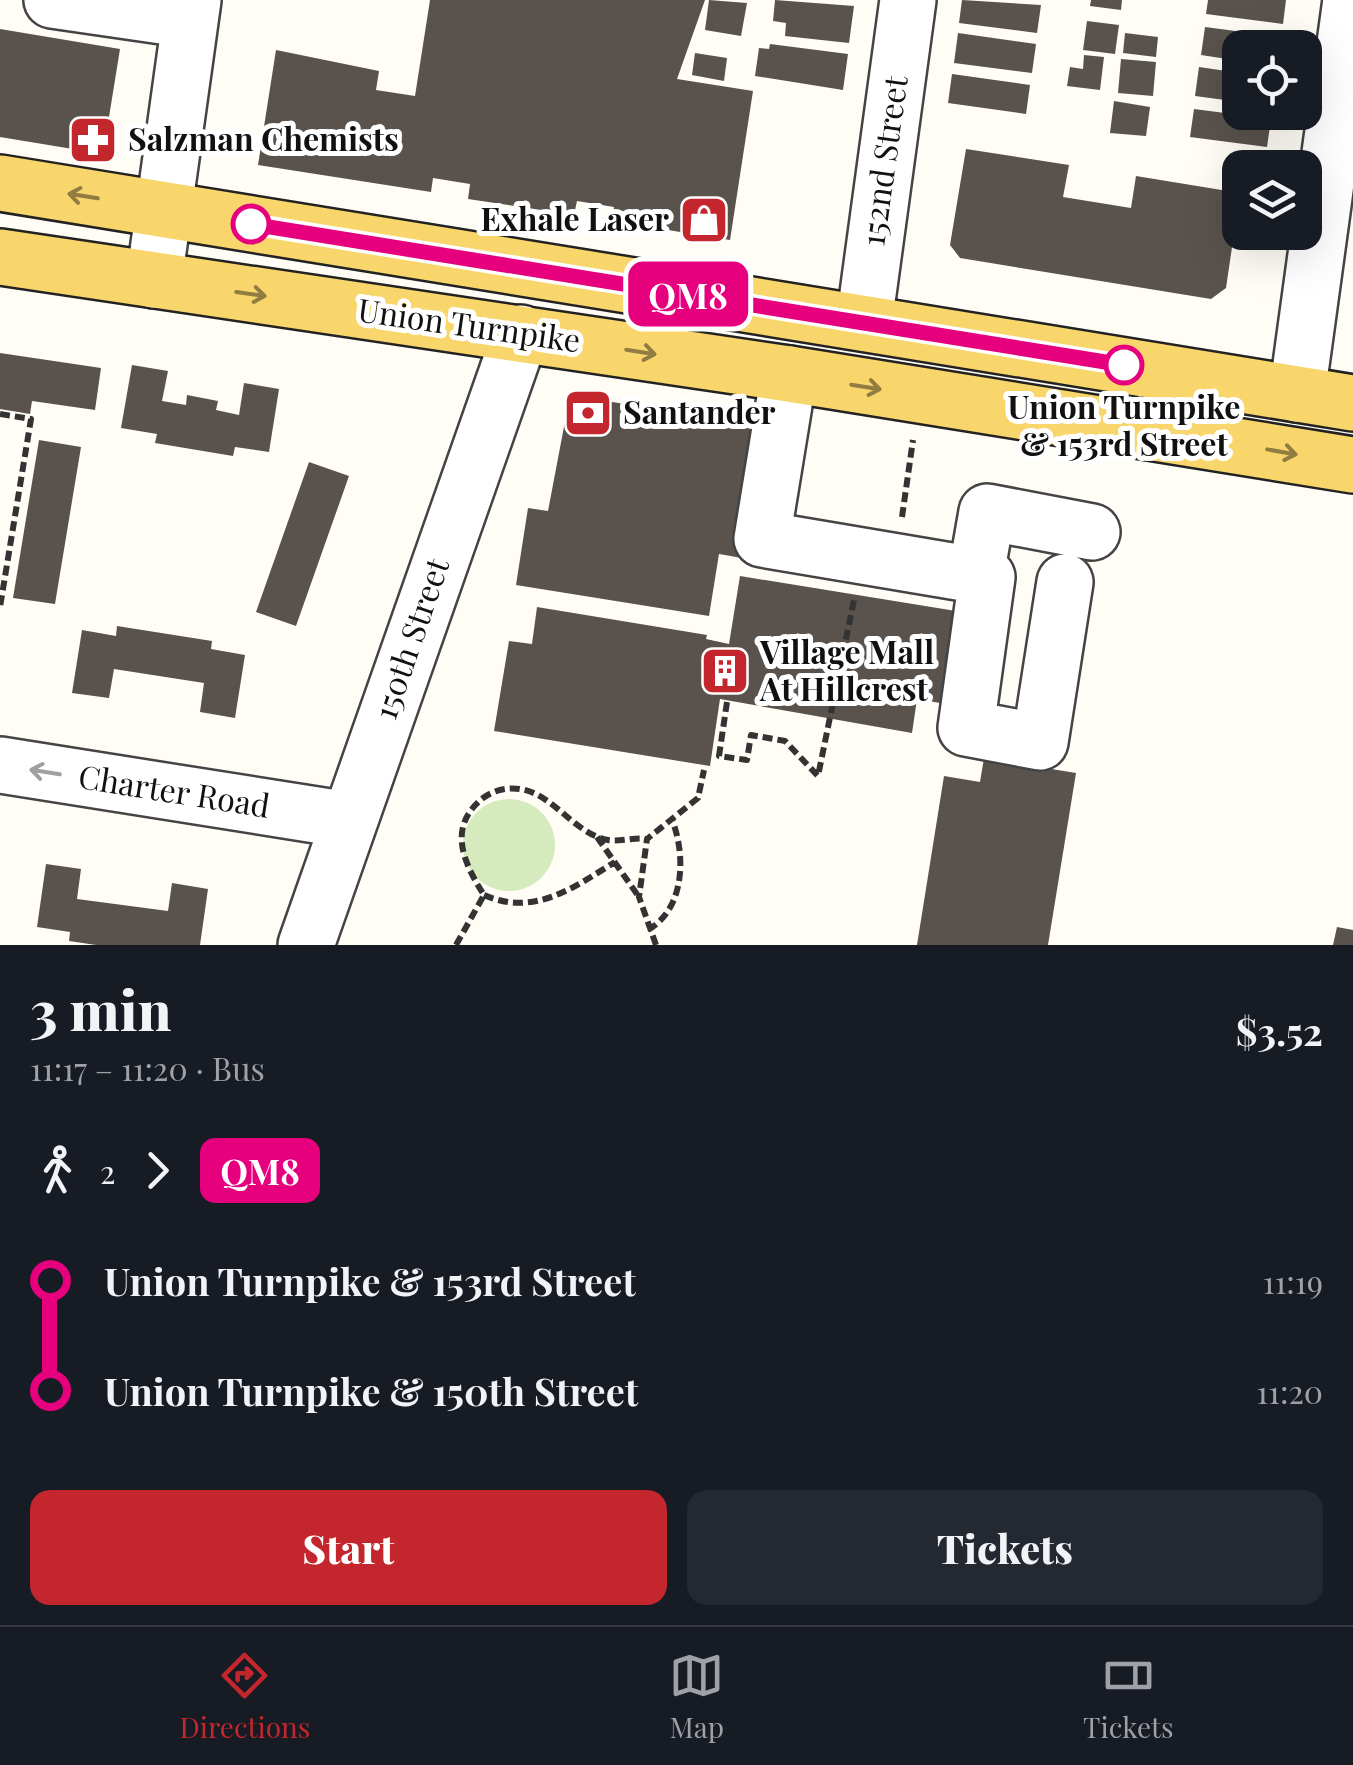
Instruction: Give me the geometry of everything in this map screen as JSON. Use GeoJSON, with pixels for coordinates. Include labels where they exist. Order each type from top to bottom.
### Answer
{"type":"FeatureCollection","features":[{"type":"Feature","properties":{"kind":"main road","name":"Union Turnpike"},"geometry":{"type":"LineString","coordinates":[[0,184],[1353,403]]}},
{"type":"Feature","properties":{"kind":"main road","name":"Union Turnpike"},"geometry":{"type":"LineString","coordinates":[[0,257],[788,374],[1353,465]]}},
{"type":"Feature","properties":{"kind":"street"},"geometry":{"type":"LineString","coordinates":[[52,0],[192,10],[154,280]]}},
{"type":"Feature","properties":{"kind":"street","name":"152nd Street"},"geometry":{"type":"LineString","coordinates":[[864,322],[908,0]]}},
{"type":"Feature","properties":{"kind":"street"},"geometry":{"type":"LineString","coordinates":[[1297,394],[1351,0]]}},
{"type":"Feature","properties":{"kind":"street","name":"150th Street"},"geometry":{"type":"LineString","coordinates":[[306,945],[520,333]]}},
{"type":"Feature","properties":{"kind":"street"},"geometry":{"type":"LineString","coordinates":[[788,374],[762,539],[987,577],[966,728],[1040,742],[1065,582]]}},
{"type":"Feature","properties":{"kind":"street"},"geometry":{"type":"LineString","coordinates":[[976,575],[986,512],[1092,532]]}},
{"type":"Feature","properties":{"kind":"street","name":"Charter Road"},"geometry":{"type":"LineString","coordinates":[[0,765],[348,820]]}},
{"type":"Feature","properties":{"kind":"path"},"geometry":{"type":"LineString","coordinates":[[0,414],[31,418],[0,607]]}},
{"type":"Feature","properties":{"kind":"path"},"geometry":{"type":"LineString","coordinates":[[727,702],[719,756],[746,760],[751,735],[784,741],[818,776],[856,592]]}},
{"type":"Feature","properties":{"kind":"path"},"geometry":{"type":"LineString","coordinates":[[639,897],[646,839],[698,798],[704,770]]}},
{"type":"Feature","properties":{"kind":"path"},"geometry":{"type":"LineString","coordinates":[[614,862],[560,895],[518,906],[484,895],[464,859],[460,837],[466,818],[493,792],[516,788],[538,794],[596,836],[639,897],[656,945]]}},
{"type":"Feature","properties":{"kind":"path"},"geometry":{"type":"LineString","coordinates":[[648,930],[669,910],[680,877],[678,832],[671,817]]}},
{"type":"Feature","properties":{"kind":"path"},"geometry":{"type":"LineString","coordinates":[[596,836],[646,839]]}},
{"type":"Feature","properties":{"kind":"path"},"geometry":{"type":"LineString","coordinates":[[456,945],[484,895]]}},
{"type":"Feature","properties":{"kind":"green space"},"geometry":{"type":"Polygon","coordinates":[[[509,799],[526,803],[541,813],[551,828],[555,845],[551,862],[541,877],[526,887],[509,891],[492,887],[477,877],[467,862],[463,845],[467,828],[477,813],[492,803],[509,799]]]}},
{"type":"Feature","properties":{"kind":"building"},"geometry":{"type":"Polygon","coordinates":[[[430,0],[705,0],[677,79],[753,91],[730,240],[612,221],[614,207],[577,201],[574,215],[468,199],[470,184],[433,178],[431,192],[258,165],[276,50],[379,71],[376,90],[415,96],[430,0]]]}},
{"type":"Feature","properties":{"kind":"building"},"geometry":{"type":"Polygon","coordinates":[[[709,0],[747,3],[741,36],[705,30],[709,0]]]}},
{"type":"Feature","properties":{"kind":"building"},"geometry":{"type":"Polygon","coordinates":[[[775,0],[854,6],[849,43],[785,36],[786,23],[773,21],[775,0]]]}},
{"type":"Feature","properties":{"kind":"building"},"geometry":{"type":"Polygon","coordinates":[[[962,0],[1041,5],[1037,33],[959,23],[962,0]]]}},
{"type":"Feature","properties":{"kind":"building"},"geometry":{"type":"Polygon","coordinates":[[[1091,0],[1122,0],[1121,10],[1090,6],[1091,0]]]}},
{"type":"Feature","properties":{"kind":"building"},"geometry":{"type":"Polygon","coordinates":[[[1208,0],[1286,0],[1283,24],[1206,14],[1208,0]]]}},
{"type":"Feature","properties":{"kind":"building"},"geometry":{"type":"Polygon","coordinates":[[[1087,21],[1119,25],[1115,54],[1083,50],[1087,21]]]}},
{"type":"Feature","properties":{"kind":"building"},"geometry":{"type":"Polygon","coordinates":[[[1205,27],[1228,30],[1222,30],[1222,58],[1201,55],[1205,27]]]}},
{"type":"Feature","properties":{"kind":"building"},"geometry":{"type":"Polygon","coordinates":[[[0,29],[120,49],[103,154],[0,137],[0,29]]]}},
{"type":"Feature","properties":{"kind":"building"},"geometry":{"type":"Polygon","coordinates":[[[958,33],[1036,44],[1032,73],[954,63],[958,33]]]}},
{"type":"Feature","properties":{"kind":"building"},"geometry":{"type":"Polygon","coordinates":[[[1125,33],[1158,37],[1156,57],[1123,53],[1125,33]]]}},
{"type":"Feature","properties":{"kind":"building"},"geometry":{"type":"Polygon","coordinates":[[[770,44],[848,54],[843,90],[755,76],[759,48],[769,49],[770,44]]]}},
{"type":"Feature","properties":{"kind":"building"},"geometry":{"type":"Polygon","coordinates":[[[695,53],[727,58],[724,81],[692,75],[695,53]]]}},
{"type":"Feature","properties":{"kind":"building"},"geometry":{"type":"Polygon","coordinates":[[[1084,55],[1104,57],[1100,90],[1067,86],[1070,67],[1083,69],[1084,55]]]}},
{"type":"Feature","properties":{"kind":"building"},"geometry":{"type":"Polygon","coordinates":[[[1121,59],[1156,62],[1153,96],[1118,93],[1121,59]]]}},
{"type":"Feature","properties":{"kind":"building"},"geometry":{"type":"Polygon","coordinates":[[[1199,67],[1222,70],[1222,100],[1195,96],[1199,67]]]}},
{"type":"Feature","properties":{"kind":"building"},"geometry":{"type":"Polygon","coordinates":[[[952,74],[1030,85],[1026,114],[948,103],[952,74]]]}},
{"type":"Feature","properties":{"kind":"building"},"geometry":{"type":"Polygon","coordinates":[[[1114,101],[1150,107],[1146,136],[1110,133],[1114,101]]]}},
{"type":"Feature","properties":{"kind":"building"},"geometry":{"type":"Polygon","coordinates":[[[1194,109],[1222,113],[1222,130],[1269,130],[1267,147],[1190,137],[1194,109]]]}},
{"type":"Feature","properties":{"kind":"building"},"geometry":{"type":"Polygon","coordinates":[[[966,149],[1069,165],[1063,197],[1131,208],[1136,176],[1222,190],[1222,250],[1232,250],[1226,288],[1211,299],[960,258],[950,245],[966,149]]]}},
{"type":"Feature","properties":{"kind":"building"},"geometry":{"type":"Polygon","coordinates":[[[0,353],[101,368],[95,410],[32,401],[30,414],[0,409],[0,353]]]}},
{"type":"Feature","properties":{"kind":"building"},"geometry":{"type":"Polygon","coordinates":[[[132,365],[168,371],[162,401],[186,405],[187,395],[218,401],[216,410],[239,415],[244,383],[279,389],[269,452],[235,447],[233,456],[155,443],[157,434],[121,428],[132,365]]]}},
{"type":"Feature","properties":{"kind":"building"},"geometry":{"type":"Polygon","coordinates":[[[570,395],[763,427],[742,558],[719,554],[709,616],[516,585],[528,508],[548,511],[570,395]]]}},
{"type":"Feature","properties":{"kind":"building"},"geometry":{"type":"Polygon","coordinates":[[[39,440],[81,447],[55,604],[13,598],[39,440]]]}},
{"type":"Feature","properties":{"kind":"building"},"geometry":{"type":"Polygon","coordinates":[[[309,462],[349,476],[296,626],[256,612],[309,462]]]}},
{"type":"Feature","properties":{"kind":"building","name":"Village Mall At Hillcrest"},"geometry":{"type":"Polygon","coordinates":[[[740,576],[956,611],[940,703],[917,699],[912,733],[720,699],[710,766],[494,731],[509,641],[532,644],[537,607],[707,635],[706,639],[729,644],[740,576]]]}},
{"type":"Feature","properties":{"kind":"building"},"geometry":{"type":"Polygon","coordinates":[[[117,626],[212,641],[211,649],[245,655],[235,718],[200,712],[204,683],[114,669],[109,698],[72,693],[82,630],[116,636],[117,626]]]}},
{"type":"Feature","properties":{"kind":"building"},"geometry":{"type":"Polygon","coordinates":[[[984,758],[1076,773],[1048,945],[917,945],[944,776],[980,782],[984,758]]]}},
{"type":"Feature","properties":{"kind":"building"},"geometry":{"type":"Polygon","coordinates":[[[46,864],[81,869],[77,899],[168,911],[172,883],[208,889],[200,945],[96,945],[69,941],[70,932],[37,927],[46,864]]]}},
{"type":"Feature","properties":{"kind":"building"},"geometry":{"type":"Polygon","coordinates":[[[1337,927],[1353,930],[1353,945],[1333,945],[1337,927]]]}},
{"type":"Feature","properties":{"kind":"bus line","name":"QM8"},"geometry":{"type":"LineString","coordinates":[[251,224],[1124,365]]}},
{"type":"Feature","properties":{"kind":"place","name":"Salzman Chemists"},"geometry":{"type":"Point","coordinates":[93,140]}},
{"type":"Feature","properties":{"kind":"place","name":"Exhale Laser"},"geometry":{"type":"Point","coordinates":[704,220]}},
{"type":"Feature","properties":{"kind":"place","name":"Union Turnpike & 153rd Street"},"geometry":{"type":"Point","coordinates":[1124,365]}},
{"type":"Feature","properties":{"kind":"place","name":"Santander"},"geometry":{"type":"Point","coordinates":[588,413]}},
{"type":"Feature","properties":{"kind":"place","name":"Village Mall At Hillcrest"},"geometry":{"type":"Point","coordinates":[725,671]}}]}
